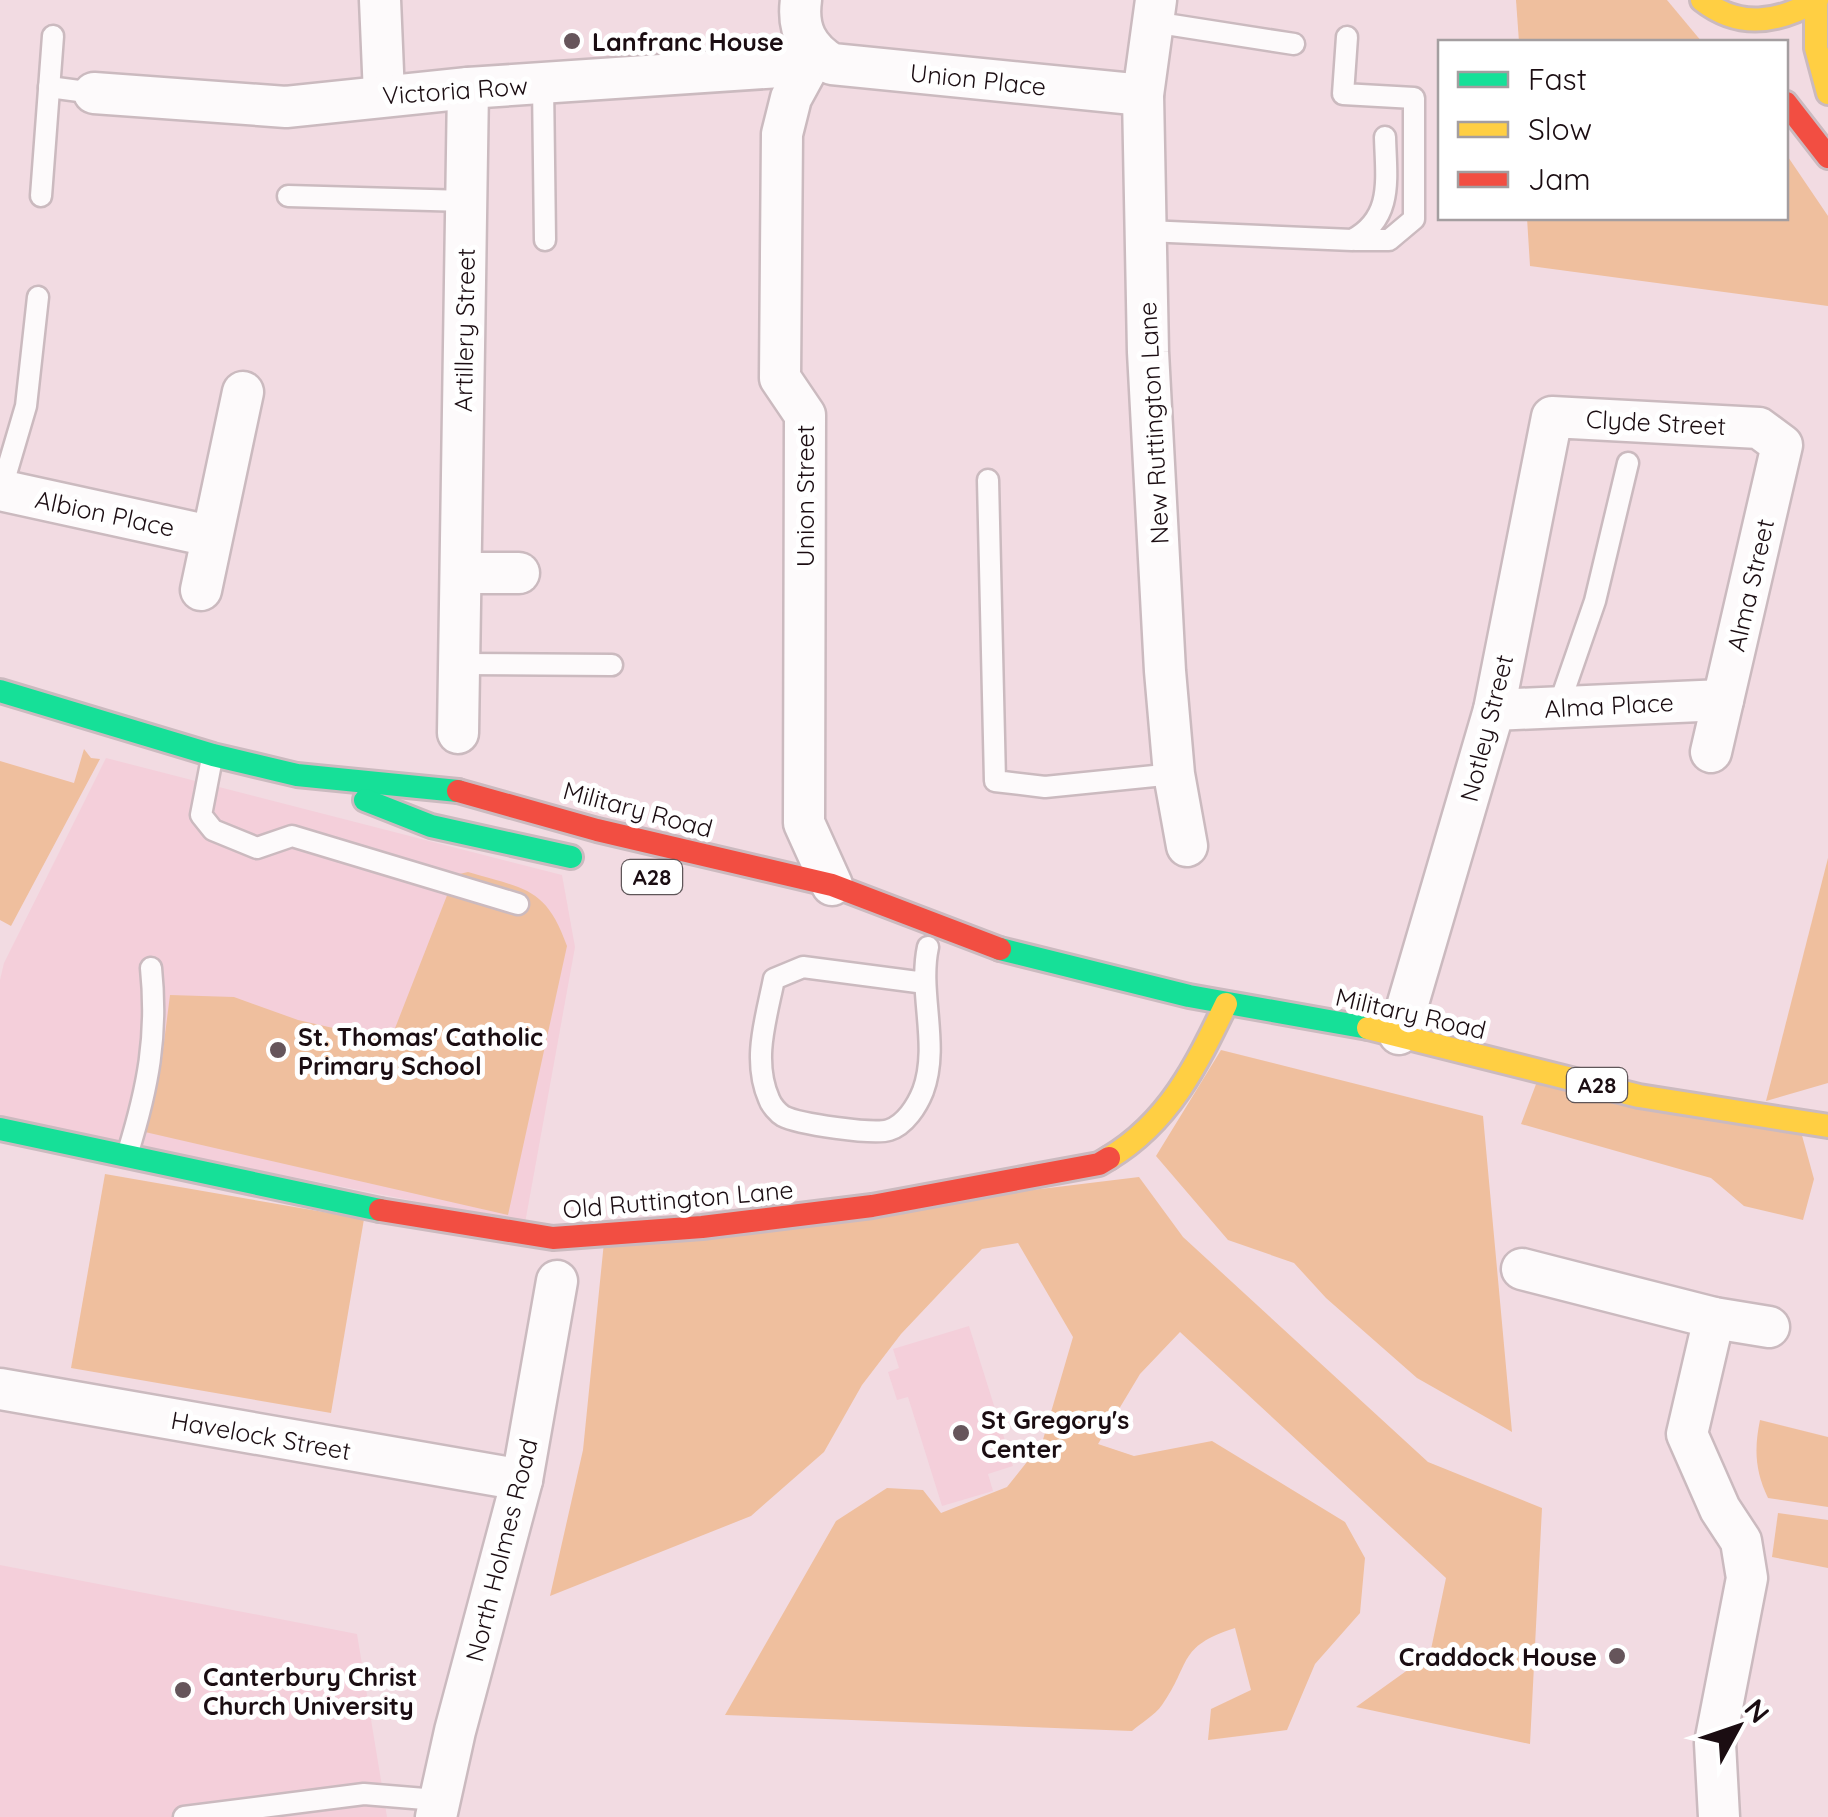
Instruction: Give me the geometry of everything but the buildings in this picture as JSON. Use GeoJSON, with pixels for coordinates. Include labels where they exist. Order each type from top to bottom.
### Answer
{"type":"FeatureCollection","features":[{"type":"Feature","properties":{"kind":"main road"},"geometry":{"type":"LineString","coordinates":[[1705,3],[1735,19],[1764,22],[1791,16],[1816,1]]}},
{"type":"Feature","properties":{"kind":"main road"},"geometry":{"type":"LineString","coordinates":[[1816,1],[1816,48],[1828,92]]}},
{"type":"Feature","properties":{"kind":"main road"},"geometry":{"type":"LineString","coordinates":[[1705,3],[1735,40]]}},
{"type":"Feature","properties":{"kind":"main road"},"geometry":{"type":"LineString","coordinates":[[1788,106],[1828,157]]}},
{"type":"Feature","properties":{"kind":"main road","name":"Military Road"},"geometry":{"type":"LineString","coordinates":[[0,691],[213,756],[298,774],[453,790],[597,830],[832,885],[1012,954]]}},
{"type":"Feature","properties":{"kind":"main road","name":"Military Road"},"geometry":{"type":"LineString","coordinates":[[298,774],[432,826],[597,862]]}},
{"type":"Feature","properties":{"kind":"main road","name":"Military Road"},"geometry":{"type":"LineString","coordinates":[[918,945],[1012,954],[1226,1004],[1399,1034],[1639,1096],[1828,1126]]}},
{"type":"Feature","properties":{"kind":"main road","name":"Old Ruttington Lane"},"geometry":{"type":"LineString","coordinates":[[0,1129],[128,1153],[338,1203],[554,1238],[916,1208],[1099,1164],[1136,1142],[1168,1111],[1186,1084],[1226,1004]]}},
{"type":"Feature","properties":{"kind":"main road"},"geometry":{"type":"LineString","coordinates":[[1798,1121],[1828,1109]]}},
{"type":"Feature","properties":{"kind":"street"},"geometry":{"type":"LineString","coordinates":[[380,0],[384,95]]}},
{"type":"Feature","properties":{"kind":"street"},"geometry":{"type":"LineString","coordinates":[[801,0],[802,32],[814,54]]}},
{"type":"Feature","properties":{"kind":"street","name":"New Ruttington Lane"},"geometry":{"type":"LineString","coordinates":[[1154,11],[1143,95],[1148,352],[1174,774],[1187,846]]}},
{"type":"Feature","properties":{"kind":"street","name":"Victoria Row"},"geometry":{"type":"LineString","coordinates":[[94,93],[286,107],[468,88],[780,67],[814,54]]}},
{"type":"Feature","properties":{"kind":"street","name":"Union Place"},"geometry":{"type":"LineString","coordinates":[[814,54],[832,64],[1143,95]]}},
{"type":"Feature","properties":{"kind":"street","name":"Union Street"},"geometry":{"type":"LineString","coordinates":[[814,54],[791,98],[782,134],[780,378],[805,415],[804,823],[832,885]]}},
{"type":"Feature","properties":{"kind":"street","name":"Artillery Street"},"geometry":{"type":"LineString","coordinates":[[458,732],[468,88]]}},
{"type":"Feature","properties":{"kind":"street"},"geometry":{"type":"LineString","coordinates":[[201,590],[243,392]]}},
{"type":"Feature","properties":{"kind":"street","name":"Clyde Street"},"geometry":{"type":"LineString","coordinates":[[1552,417],[1760,428]]}},
{"type":"Feature","properties":{"kind":"street","name":"Notley Street"},"geometry":{"type":"LineString","coordinates":[[1399,1034],[1494,710],[1552,417]]}},
{"type":"Feature","properties":{"kind":"street","name":"Alma Street"},"geometry":{"type":"LineString","coordinates":[[1711,752],[1782,444],[1760,428]]}},
{"type":"Feature","properties":{"kind":"street","name":"Albion Place"},"geometry":{"type":"LineString","coordinates":[[0,490],[210,536]]}},
{"type":"Feature","properties":{"kind":"street"},"geometry":{"type":"LineString","coordinates":[[461,574],[520,573]]}},
{"type":"Feature","properties":{"kind":"street","name":"Alma Place"},"geometry":{"type":"LineString","coordinates":[[1494,710],[1723,700]]}},
{"type":"Feature","properties":{"kind":"street"},"geometry":{"type":"LineString","coordinates":[[1522,1269],[1714,1318],[1769,1327]]}},
{"type":"Feature","properties":{"kind":"street","name":"North Holmes Road"},"geometry":{"type":"LineString","coordinates":[[437,1808],[522,1480],[557,1281]]}},
{"type":"Feature","properties":{"kind":"street"},"geometry":{"type":"LineString","coordinates":[[1714,1318],[1686,1434],[1720,1509],[1741,1541],[1747,1578],[1715,1743],[1719,1817]]}},
{"type":"Feature","properties":{"kind":"street","name":"Havelock Street"},"geometry":{"type":"LineString","coordinates":[[0,1389],[522,1480]]}},
{"type":"Feature","properties":{"kind":"lane"},"geometry":{"type":"LineString","coordinates":[[1154,11],[1294,44]]}},
{"type":"Feature","properties":{"kind":"lane"},"geometry":{"type":"LineString","coordinates":[[42,196],[53,36]]}},
{"type":"Feature","properties":{"kind":"lane"},"geometry":{"type":"LineString","coordinates":[[1147,231],[1389,240],[1414,219],[1414,98],[1343,94],[1346,36]]}},
{"type":"Feature","properties":{"kind":"lane"},"geometry":{"type":"LineString","coordinates":[[543,84],[545,240]]}},
{"type":"Feature","properties":{"kind":"lane"},"geometry":{"type":"LineString","coordinates":[[49,88],[94,93]]}},
{"type":"Feature","properties":{"kind":"lane"},"geometry":{"type":"LineString","coordinates":[[1352,240],[1370,230],[1386,197],[1385,137]]}},
{"type":"Feature","properties":{"kind":"lane"},"geometry":{"type":"LineString","coordinates":[[288,196],[466,200]]}},
{"type":"Feature","properties":{"kind":"lane"},"geometry":{"type":"LineString","coordinates":[[0,490],[26,406],[38,297]]}},
{"type":"Feature","properties":{"kind":"lane"},"geometry":{"type":"LineString","coordinates":[[1558,708],[1595,601],[1628,463]]}},
{"type":"Feature","properties":{"kind":"lane"},"geometry":{"type":"LineString","coordinates":[[988,480],[995,782],[1045,786],[1174,774]]}},
{"type":"Feature","properties":{"kind":"lane"},"geometry":{"type":"LineString","coordinates":[[460,664],[612,665]]}},
{"type":"Feature","properties":{"kind":"lane"},"geometry":{"type":"LineString","coordinates":[[213,756],[201,816],[214,830],[257,848],[292,836],[518,904]]}},
{"type":"Feature","properties":{"kind":"lane"},"geometry":{"type":"LineString","coordinates":[[918,945],[925,983],[928,1067],[923,1092],[908,1118],[887,1131],[802,1122],[781,1115],[769,1100],[759,1055],[774,980],[802,967],[925,983]]}},
{"type":"Feature","properties":{"kind":"lane"},"geometry":{"type":"LineString","coordinates":[[128,1153],[145,1096],[156,1020],[150,968]]}},
{"type":"Feature","properties":{"kind":"lane"},"geometry":{"type":"LineString","coordinates":[[184,1817],[364,1794],[437,1808]]}},
{"type":"Feature","properties":{"kind":"shaded area"},"geometry":{"type":"Polygon","coordinates":[[[1516,0],[1667,0],[1700,40],[1519,40],[1516,0]]]}},
{"type":"Feature","properties":{"kind":"shaded area"},"geometry":{"type":"Polygon","coordinates":[[[1788,157],[1828,216],[1828,306],[1530,266],[1527,220],[1788,220],[1788,157]]]}},
{"type":"Feature","properties":{"kind":"shaded area"},"geometry":{"type":"Polygon","coordinates":[[[84,749],[91,758],[100,759],[11,926],[0,920],[0,761],[74,783],[84,749]]]}},
{"type":"Feature","properties":{"kind":"shaded area","name":"St. Thomas' Catholic Primary School"},"geometry":{"type":"Polygon","coordinates":[[[106,758],[562,875],[575,947],[525,1223],[0,1119],[0,980],[4,963],[106,758]]]}},
{"type":"Feature","properties":{"kind":"shaded area"},"geometry":{"type":"Polygon","coordinates":[[[1828,858],[1828,1083],[1766,1101],[1828,858]]]}},
{"type":"Feature","properties":{"kind":"shaded area"},"geometry":{"type":"Polygon","coordinates":[[[468,872],[531,893],[551,912],[567,946],[508,1215],[145,1132],[161,1066],[170,995],[234,997],[298,1020],[390,1041],[455,875],[468,872]]]}},
{"type":"Feature","properties":{"kind":"shaded area"},"geometry":{"type":"Polygon","coordinates":[[[1221,1050],[1483,1116],[1512,1432],[1417,1378],[1326,1298],[1294,1263],[1228,1240],[1156,1156],[1221,1050]]]}},
{"type":"Feature","properties":{"kind":"shaded area"},"geometry":{"type":"Polygon","coordinates":[[[1541,1071],[1798,1121],[1814,1179],[1803,1220],[1744,1206],[1711,1178],[1521,1124],[1541,1071]]]}},
{"type":"Feature","properties":{"kind":"shaded area"},"geometry":{"type":"Polygon","coordinates":[[[105,1174],[364,1219],[331,1413],[71,1368],[105,1174]]]}},
{"type":"Feature","properties":{"kind":"shaded area"},"geometry":{"type":"Polygon","coordinates":[[[1139,1177],[1183,1237],[1428,1462],[1542,1508],[1530,1744],[1356,1707],[1430,1654],[1446,1578],[1180,1332],[1140,1374],[1098,1444],[1134,1456],[1212,1441],[1345,1522],[1365,1558],[1360,1613],[1315,1664],[1287,1730],[1208,1740],[1211,1709],[1251,1690],[1235,1628],[1194,1650],[1162,1705],[1132,1731],[725,1715],[836,1521],[887,1488],[923,1490],[941,1513],[1007,1487],[1042,1443],[1073,1337],[1018,1243],[982,1249],[901,1334],[862,1385],[824,1452],[751,1516],[550,1596],[583,1450],[604,1242],[1139,1177]]]}},
{"type":"Feature","properties":{"kind":"shaded area","name":"St Gregory's Center"},"geometry":{"type":"Polygon","coordinates":[[[969,1326],[1013,1466],[988,1474],[993,1491],[942,1506],[908,1397],[897,1400],[888,1372],[899,1368],[893,1349],[969,1326]]]}},
{"type":"Feature","properties":{"kind":"shaded area"},"geometry":{"type":"Polygon","coordinates":[[[1760,1420],[1828,1437],[1828,1507],[1768,1498],[1757,1460],[1760,1420]]]}},
{"type":"Feature","properties":{"kind":"shaded area"},"geometry":{"type":"Polygon","coordinates":[[[1778,1513],[1828,1520],[1828,1568],[1772,1557],[1778,1513]]]}},
{"type":"Feature","properties":{"kind":"shaded area","name":"Canterbury Christ Church University"},"geometry":{"type":"Polygon","coordinates":[[[0,1565],[357,1634],[387,1817],[0,1817],[0,1565]]]}},
{"type":"Feature","properties":{"kind":"traffic: fast"},"geometry":{"type":"LineString","coordinates":[[0,691],[213,755],[297,775],[458,791]]}},
{"type":"Feature","properties":{"kind":"traffic: fast"},"geometry":{"type":"LineString","coordinates":[[365,800],[431,826],[571,857]]}},
{"type":"Feature","properties":{"kind":"traffic: fast"},"geometry":{"type":"LineString","coordinates":[[1000,949],[1189,996],[1368,1028]]}},
{"type":"Feature","properties":{"kind":"traffic: fast"},"geometry":{"type":"LineString","coordinates":[[0,1129],[380,1210]]}},
{"type":"Feature","properties":{"kind":"traffic: slow"},"geometry":{"type":"LineString","coordinates":[[1702,0],[1744,19],[1773,18],[1817,0]]}},
{"type":"Feature","properties":{"kind":"traffic: slow"},"geometry":{"type":"LineString","coordinates":[[1816,1],[1816,48],[1828,93]]}},
{"type":"Feature","properties":{"kind":"traffic: slow"},"geometry":{"type":"LineString","coordinates":[[1109,1158],[1148,1127],[1179,1091],[1226,1004]]}},
{"type":"Feature","properties":{"kind":"traffic: slow"},"geometry":{"type":"LineString","coordinates":[[1368,1028],[1639,1096],[1828,1126]]}},
{"type":"Feature","properties":{"kind":"traffic: jam"},"geometry":{"type":"LineString","coordinates":[[1788,106],[1828,157]]}},
{"type":"Feature","properties":{"kind":"traffic: jam"},"geometry":{"type":"LineString","coordinates":[[458,791],[597,830],[832,885],[1000,949]]}},
{"type":"Feature","properties":{"kind":"traffic: jam"},"geometry":{"type":"LineString","coordinates":[[380,1210],[553,1238],[702,1227],[872,1206],[1099,1164],[1109,1158]]}},
{"type":"Feature","properties":{"kind":"place","name":"Lanfranc House"},"geometry":{"type":"Point","coordinates":[572,41]}},
{"type":"Feature","properties":{"kind":"place","name":"St. Thomas' Catholic Primary School"},"geometry":{"type":"Point","coordinates":[278,1050]}},
{"type":"Feature","properties":{"kind":"place","name":"St Gregory's Center"},"geometry":{"type":"Point","coordinates":[961,1433]}},
{"type":"Feature","properties":{"kind":"place","name":"Craddock House"},"geometry":{"type":"Point","coordinates":[1617,1656]}},
{"type":"Feature","properties":{"kind":"place","name":"Canterbury Christ Church University"},"geometry":{"type":"Point","coordinates":[183,1690]}}]}
